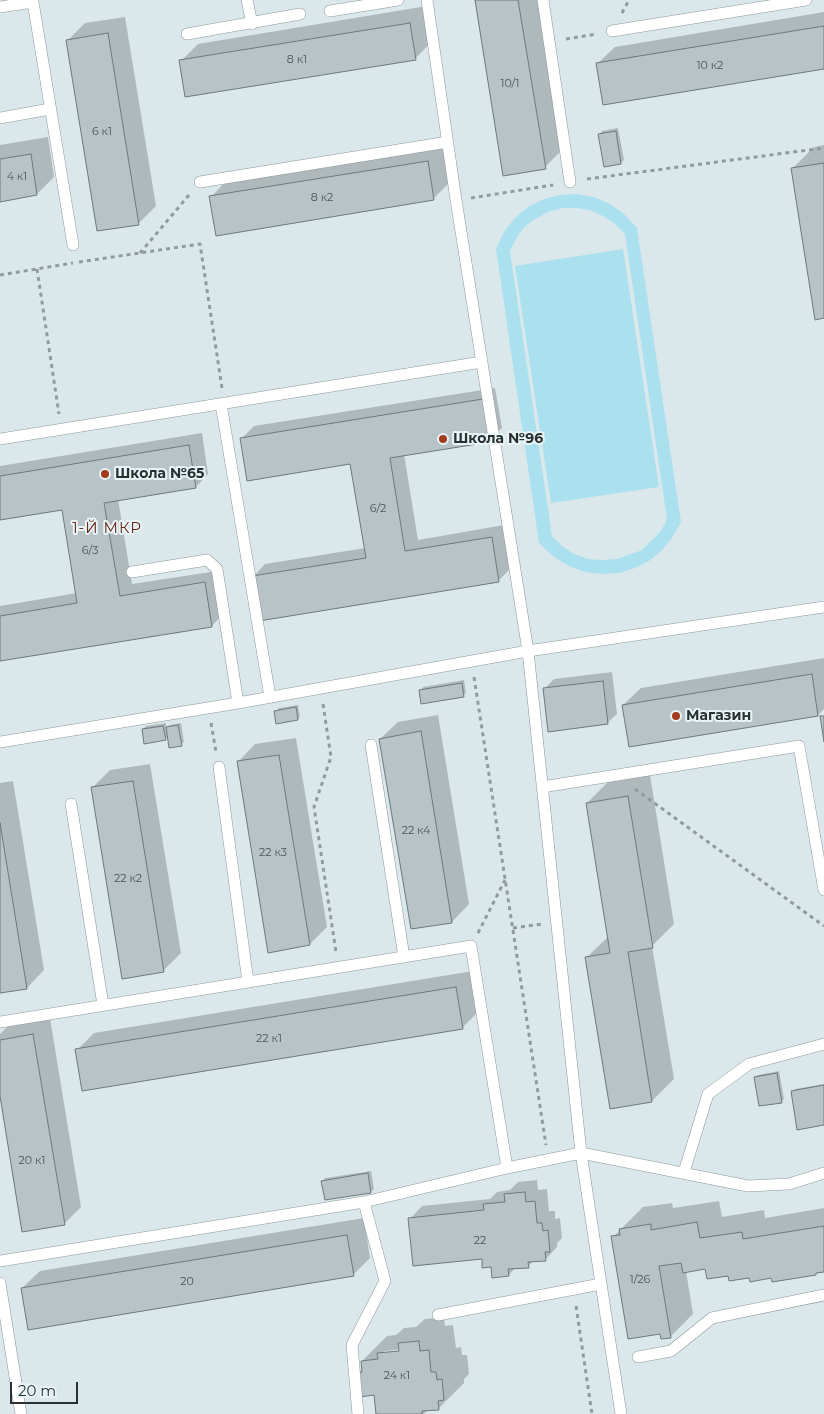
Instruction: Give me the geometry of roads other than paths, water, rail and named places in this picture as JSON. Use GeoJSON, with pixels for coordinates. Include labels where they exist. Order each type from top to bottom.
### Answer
{"type":"FeatureCollection","features":[{"type":"Feature","properties":{"kind":"lane"},"geometry":{"type":"LineString","coordinates":[[247,0],[252,24]]}},
{"type":"Feature","properties":{"kind":"lane"},"geometry":{"type":"LineString","coordinates":[[330,11],[398,0]]}},
{"type":"Feature","properties":{"kind":"lane"},"geometry":{"type":"LineString","coordinates":[[427,0],[456,200],[528,651],[581,1154],[621,1414]]}},
{"type":"Feature","properties":{"kind":"lane"},"geometry":{"type":"LineString","coordinates":[[542,0],[570,182]]}},
{"type":"Feature","properties":{"kind":"lane"},"geometry":{"type":"LineString","coordinates":[[612,31],[806,0]]}},
{"type":"Feature","properties":{"kind":"lane"},"geometry":{"type":"LineString","coordinates":[[0,7],[33,2],[73,245]]}},
{"type":"Feature","properties":{"kind":"lane"},"geometry":{"type":"LineString","coordinates":[[187,34],[300,14]]}},
{"type":"Feature","properties":{"kind":"lane"},"geometry":{"type":"LineString","coordinates":[[0,118],[50,109]]}},
{"type":"Feature","properties":{"kind":"lane"},"geometry":{"type":"LineString","coordinates":[[200,182],[448,142]]}},
{"type":"Feature","properties":{"kind":"lane"},"geometry":{"type":"LineString","coordinates":[[0,439],[482,362]]}},
{"type":"Feature","properties":{"kind":"lane"},"geometry":{"type":"LineString","coordinates":[[221,404],[270,697]]}},
{"type":"Feature","properties":{"kind":"lane"},"geometry":{"type":"LineString","coordinates":[[132,572],[207,560],[217,569],[238,703]]}},
{"type":"Feature","properties":{"kind":"lane"},"geometry":{"type":"LineString","coordinates":[[0,742],[238,703],[528,651],[824,607]]}},
{"type":"Feature","properties":{"kind":"lane"},"geometry":{"type":"LineString","coordinates":[[371,744],[404,957]]}},
{"type":"Feature","properties":{"kind":"lane"},"geometry":{"type":"LineString","coordinates":[[542,787],[799,746],[824,890]]}},
{"type":"Feature","properties":{"kind":"lane"},"geometry":{"type":"LineString","coordinates":[[219,767],[248,982]]}},
{"type":"Feature","properties":{"kind":"lane"},"geometry":{"type":"LineString","coordinates":[[71,804],[103,1006]]}},
{"type":"Feature","properties":{"kind":"lane"},"geometry":{"type":"LineString","coordinates":[[0,1022],[471,946],[507,1168]]}},
{"type":"Feature","properties":{"kind":"lane"},"geometry":{"type":"LineString","coordinates":[[684,1172],[708,1094],[749,1064],[824,1044]]}},
{"type":"Feature","properties":{"kind":"lane"},"geometry":{"type":"LineString","coordinates":[[0,1261],[364,1202],[507,1168],[581,1154],[684,1172],[748,1186],[789,1184],[824,1173]]}},
{"type":"Feature","properties":{"kind":"lane"},"geometry":{"type":"LineString","coordinates":[[358,1414],[352,1345],[385,1281],[364,1202]]}},
{"type":"Feature","properties":{"kind":"lane"},"geometry":{"type":"LineString","coordinates":[[0,1283],[5,1346],[20,1414]]}},
{"type":"Feature","properties":{"kind":"lane"},"geometry":{"type":"LineString","coordinates":[[438,1314],[601,1284]]}},
{"type":"Feature","properties":{"kind":"lane"},"geometry":{"type":"LineString","coordinates":[[638,1357],[671,1351],[712,1318],[824,1296]]}},
{"type":"Feature","properties":{"kind":"place","name":"Школа №96"},"geometry":{"type":"Point","coordinates":[443,439]}},
{"type":"Feature","properties":{"kind":"place","name":"Школа №65"},"geometry":{"type":"Point","coordinates":[105,474]}},
{"type":"Feature","properties":{"kind":"place","name":"Магазин"},"geometry":{"type":"Point","coordinates":[676,716]}},
{"type":"Feature","properties":{"kind":"district","name":"1-Й МКР"},"geometry":{"type":"Point","coordinates":[107,529]}}]}
